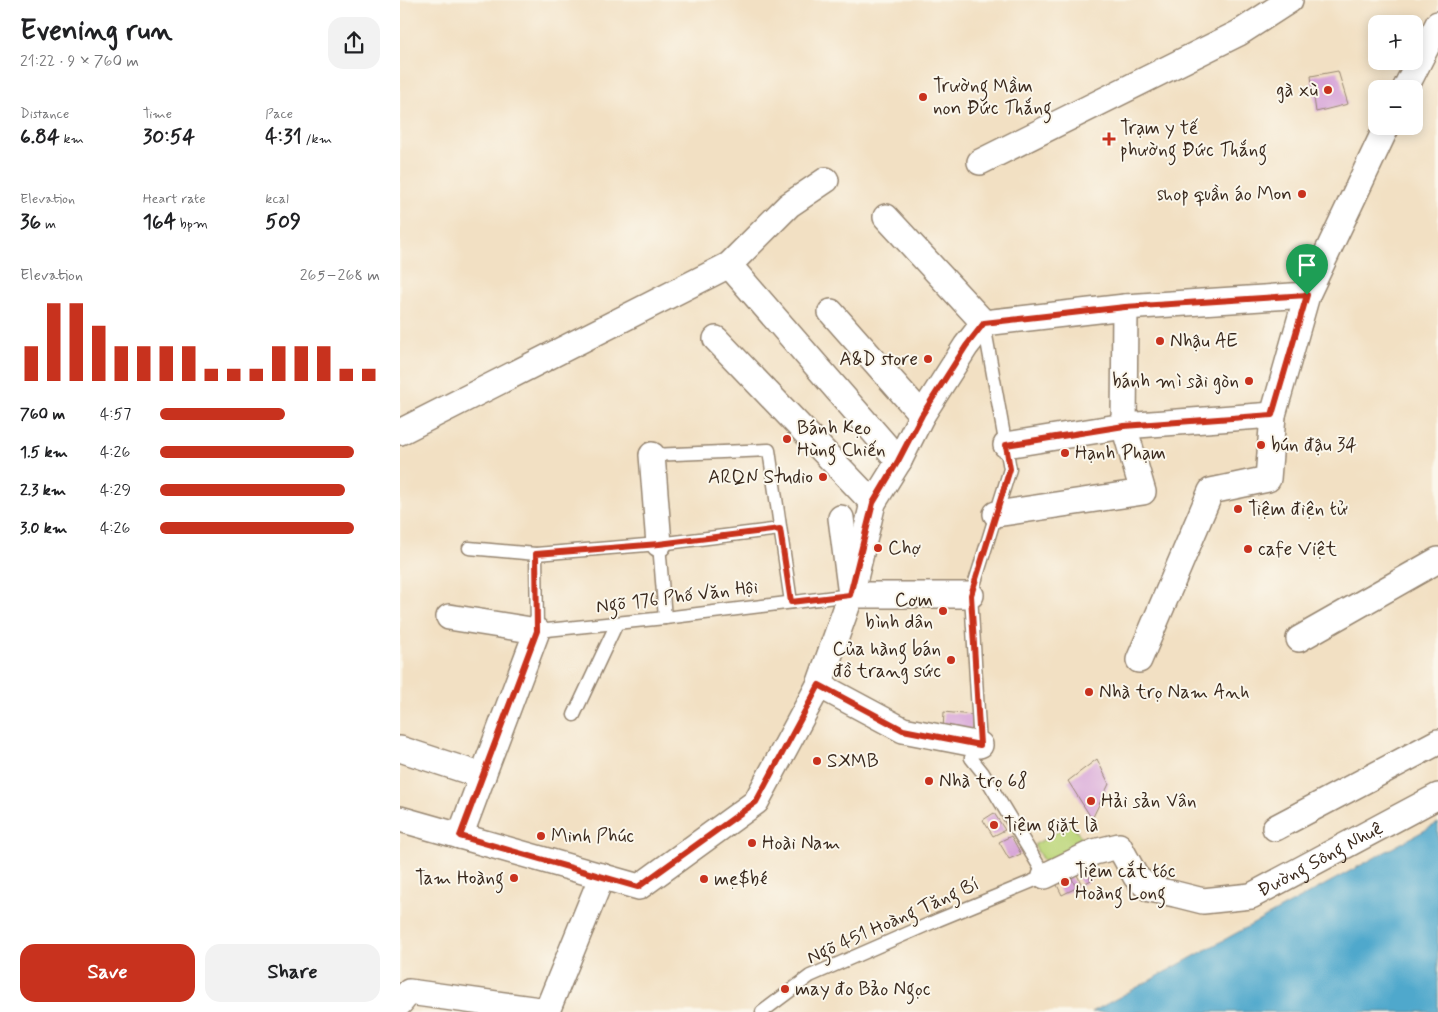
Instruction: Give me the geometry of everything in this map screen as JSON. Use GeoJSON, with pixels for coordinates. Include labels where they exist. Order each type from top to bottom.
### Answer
{"type":"FeatureCollection","features":[{"type":"Feature","properties":{"kind":"street"},"geometry":{"type":"LineString","coordinates":[[980,162],[1239,33],[1290,0]]}},
{"type":"Feature","properties":{"kind":"street"},"geometry":{"type":"LineString","coordinates":[[1410,80],[1438,24]]}},
{"type":"Feature","properties":{"kind":"street"},"geometry":{"type":"LineString","coordinates":[[1139,660],[1211,491],[1268,479],[1272,415],[1307,295],[1383,135]]}},
{"type":"Feature","properties":{"kind":"street"},"geometry":{"type":"LineString","coordinates":[[400,432],[729,265],[789,205],[826,180]]}},
{"type":"Feature","properties":{"kind":"street"},"geometry":{"type":"LineString","coordinates":[[886,217],[984,323]]}},
{"type":"Feature","properties":{"kind":"street"},"geometry":{"type":"LineString","coordinates":[[729,265],[898,461]]}},
{"type":"Feature","properties":{"kind":"street"},"geometry":{"type":"LineString","coordinates":[[400,819],[638,887],[756,802],[819,685],[850,595],[873,503],[922,415],[966,346],[984,323],[1125,307],[1307,295]]}},
{"type":"Feature","properties":{"kind":"street"},"geometry":{"type":"LineString","coordinates":[[996,514],[1143,492],[1124,426],[1125,307]]}},
{"type":"Feature","properties":{"kind":"street"},"geometry":{"type":"LineString","coordinates":[[831,312],[922,415]]}},
{"type":"Feature","properties":{"kind":"street"},"geometry":{"type":"LineString","coordinates":[[716,339],[873,503]]}},
{"type":"Feature","properties":{"kind":"street"},"geometry":{"type":"LineString","coordinates":[[1006,445],[1124,426],[1272,415]]}},
{"type":"Feature","properties":{"kind":"street"},"geometry":{"type":"LineString","coordinates":[[652,455],[659,544]]}},
{"type":"Feature","properties":{"kind":"street"},"geometry":{"type":"LineString","coordinates":[[841,518],[850,595]]}},
{"type":"Feature","properties":{"kind":"street"},"geometry":{"type":"LineString","coordinates":[[1299,639],[1438,560]]}},
{"type":"Feature","properties":{"kind":"street"},"geometry":{"type":"LineString","coordinates":[[850,595],[971,595]]}},
{"type":"Feature","properties":{"kind":"street"},"geometry":{"type":"LineString","coordinates":[[449,617],[537,631],[460,836]]}},
{"type":"Feature","properties":{"kind":"street"},"geometry":{"type":"LineString","coordinates":[[819,685],[903,730],[980,745]]}},
{"type":"Feature","properties":{"kind":"street"},"geometry":{"type":"LineString","coordinates":[[1275,828],[1438,742]]}},
{"type":"Feature","properties":{"kind":"street"},"geometry":{"type":"LineString","coordinates":[[400,749],[483,776]]}},
{"type":"Feature","properties":{"kind":"street","name":"Đường Sông Nhuệ"},"geometry":{"type":"LineString","coordinates":[[1045,876],[1094,852],[1119,846],[1136,877],[1150,889],[1203,901],[1251,896],[1438,796]]}},
{"type":"Feature","properties":{"kind":"street"},"geometry":{"type":"LineString","coordinates":[[400,1003],[409,992],[547,1011],[602,876]]}},
{"type":"Feature","properties":{"kind":"lane"},"geometry":{"type":"LineString","coordinates":[[984,323],[1010,469],[971,595],[980,745],[971,758],[983,773],[1045,876]]}},
{"type":"Feature","properties":{"kind":"lane"},"geometry":{"type":"LineString","coordinates":[[652,455],[769,450],[791,602]]}},
{"type":"Feature","properties":{"kind":"lane"},"geometry":{"type":"LineString","coordinates":[[469,548],[536,554],[659,544],[780,529]]}},
{"type":"Feature","properties":{"kind":"lane"},"geometry":{"type":"LineString","coordinates":[[659,544],[665,618]]}},
{"type":"Feature","properties":{"kind":"lane"},"geometry":{"type":"LineString","coordinates":[[536,554],[537,631]]}},
{"type":"Feature","properties":{"kind":"lane","name":"Ngõ 176 Phố Văn Hội"},"geometry":{"type":"LineString","coordinates":[[537,631],[665,618],[850,595]]}},
{"type":"Feature","properties":{"kind":"lane"},"geometry":{"type":"LineString","coordinates":[[574,715],[617,623]]}},
{"type":"Feature","properties":{"kind":"lane","name":"Ngõ 451 Hoàng Tăng Bí"},"geometry":{"type":"LineString","coordinates":[[762,1012],[810,976],[1045,876]]}},
{"type":"Feature","properties":{"kind":"green space"},"geometry":{"type":"Polygon","coordinates":[[[1071,824],[1091,850],[1048,869],[1034,845],[1071,824]]]}},
{"type":"Feature","properties":{"kind":"water"},"geometry":{"type":"Polygon","coordinates":[[[1438,823],[1438,1012],[1092,1012],[1438,823]]]}},
{"type":"Feature","properties":{"kind":"building","name":"gà xù"},"geometry":{"type":"Polygon","coordinates":[[[1338,71],[1348,104],[1316,112],[1311,76],[1338,71]]]}},
{"type":"Feature","properties":{"kind":"building"},"geometry":{"type":"Polygon","coordinates":[[[944,712],[972,715],[972,734],[943,730],[944,712]]]}},
{"type":"Feature","properties":{"kind":"building","name":"Hải sản Vân"},"geometry":{"type":"Polygon","coordinates":[[[1097,759],[1109,784],[1092,819],[1068,781],[1097,759]]]}},
{"type":"Feature","properties":{"kind":"building","name":"Tiệm giặt là"},"geometry":{"type":"Polygon","coordinates":[[[994,813],[1005,830],[993,836],[983,820],[994,813]]]}},
{"type":"Feature","properties":{"kind":"building"},"geometry":{"type":"Polygon","coordinates":[[[1011,836],[1021,854],[1009,859],[999,842],[1011,836]]]}},
{"type":"Feature","properties":{"kind":"building"},"geometry":{"type":"Polygon","coordinates":[[[1083,863],[1091,880],[1082,885],[1073,867],[1083,863]]]}},
{"type":"Feature","properties":{"kind":"building","name":"Tiệm cắt tóc Hoàng Long"},"geometry":{"type":"Polygon","coordinates":[[[1068,869],[1076,888],[1062,895],[1053,877],[1068,869]]]}},
{"type":"Feature","properties":{"kind":"place","name":"gà xù"},"geometry":{"type":"Point","coordinates":[1328,90]}},
{"type":"Feature","properties":{"kind":"place","name":"Trường Mầm non Đức Thắng"},"geometry":{"type":"Point","coordinates":[923,97]}},
{"type":"Feature","properties":{"kind":"place","name":"Trạm y tế phường Đức Thắng"},"geometry":{"type":"Point","coordinates":[1109,139]}},
{"type":"Feature","properties":{"kind":"place","name":"shop quần áo Mon"},"geometry":{"type":"Point","coordinates":[1302,194]}},
{"type":"Feature","properties":{"kind":"place","name":"Nhậu AE"},"geometry":{"type":"Point","coordinates":[1160,341]}},
{"type":"Feature","properties":{"kind":"place","name":"A&D store"},"geometry":{"type":"Point","coordinates":[928,359]}},
{"type":"Feature","properties":{"kind":"place","name":"bánh mì sài gòn"},"geometry":{"type":"Point","coordinates":[1249,381]}},
{"type":"Feature","properties":{"kind":"place","name":"Bánh Kẹo Hùng Chiến"},"geometry":{"type":"Point","coordinates":[787,439]}},
{"type":"Feature","properties":{"kind":"place","name":"bún đậu 34"},"geometry":{"type":"Point","coordinates":[1261,445]}},
{"type":"Feature","properties":{"kind":"place","name":"Hạnh Phạm"},"geometry":{"type":"Point","coordinates":[1065,453]}},
{"type":"Feature","properties":{"kind":"place","name":"ARQN Studio"},"geometry":{"type":"Point","coordinates":[823,477]}},
{"type":"Feature","properties":{"kind":"place","name":"Tiệm điện tử"},"geometry":{"type":"Point","coordinates":[1238,509]}},
{"type":"Feature","properties":{"kind":"place","name":"Chợ"},"geometry":{"type":"Point","coordinates":[878,548]}},
{"type":"Feature","properties":{"kind":"place","name":"cafe Việt"},"geometry":{"type":"Point","coordinates":[1248,549]}},
{"type":"Feature","properties":{"kind":"place","name":"Cơm bình dân"},"geometry":{"type":"Point","coordinates":[943,611]}},
{"type":"Feature","properties":{"kind":"place","name":"Của hàng bán đồ trang sức"},"geometry":{"type":"Point","coordinates":[951,660]}},
{"type":"Feature","properties":{"kind":"place","name":"Nhà trọ Nam Anh"},"geometry":{"type":"Point","coordinates":[1089,692]}},
{"type":"Feature","properties":{"kind":"place","name":"SXMB"},"geometry":{"type":"Point","coordinates":[817,761]}},
{"type":"Feature","properties":{"kind":"place","name":"Nhà trọ 68"},"geometry":{"type":"Point","coordinates":[929,781]}},
{"type":"Feature","properties":{"kind":"place","name":"Hải sản Vân"},"geometry":{"type":"Point","coordinates":[1091,801]}},
{"type":"Feature","properties":{"kind":"place","name":"Tiệm giặt là"},"geometry":{"type":"Point","coordinates":[994,825]}},
{"type":"Feature","properties":{"kind":"place","name":"Minh Phúc"},"geometry":{"type":"Point","coordinates":[541,836]}},
{"type":"Feature","properties":{"kind":"place","name":"Hoài Nam"},"geometry":{"type":"Point","coordinates":[752,843]}},
{"type":"Feature","properties":{"kind":"place","name":"Tam Hoàng"},"geometry":{"type":"Point","coordinates":[514,878]}},
{"type":"Feature","properties":{"kind":"place","name":"mẹ$bé"},"geometry":{"type":"Point","coordinates":[704,879]}},
{"type":"Feature","properties":{"kind":"place","name":"Tiệm cắt tóc Hoàng Long"},"geometry":{"type":"Point","coordinates":[1065,882]}},
{"type":"Feature","properties":{"kind":"place","name":"may đo Bảo Ngọc"},"geometry":{"type":"Point","coordinates":[785,989]}},
{"type":"Feature","properties":{"kind":"route"},"geometry":{"type":"LineString","coordinates":[[1307,295],[1272,415],[1124,426],[1006,445],[1010,469],[971,595],[980,745],[903,730],[819,685],[756,802],[638,887],[567,865],[460,836],[537,631],[536,554],[659,544],[780,529],[791,602],[850,595],[873,503],[922,415],[966,346],[984,323],[1125,307],[1307,295]]}}]}
